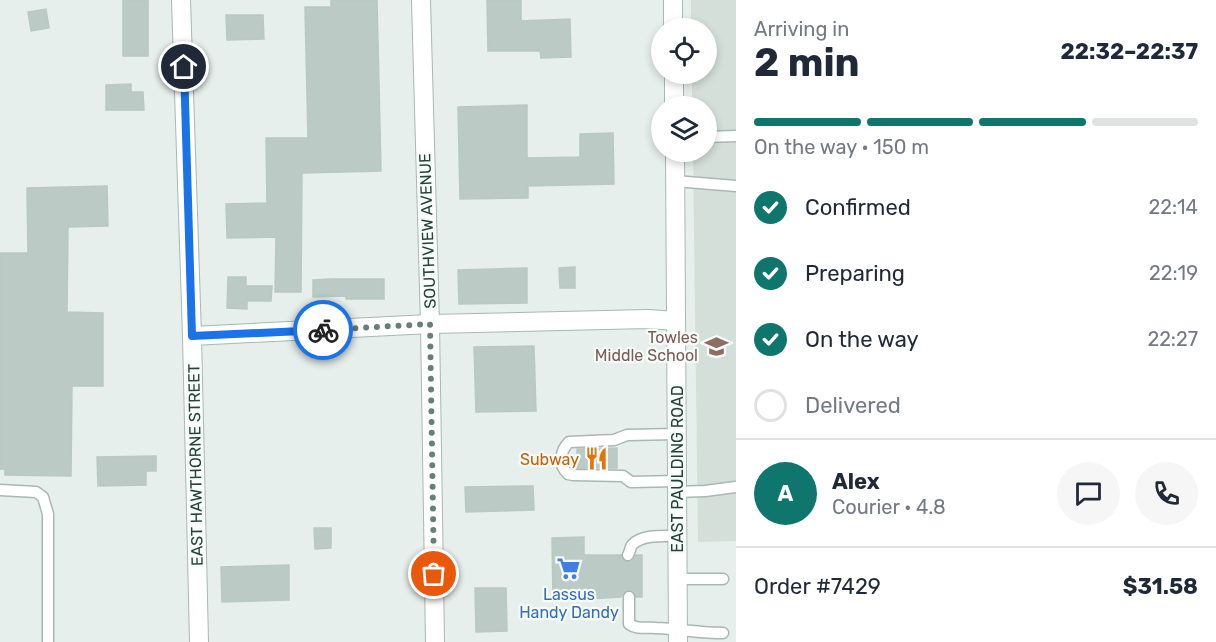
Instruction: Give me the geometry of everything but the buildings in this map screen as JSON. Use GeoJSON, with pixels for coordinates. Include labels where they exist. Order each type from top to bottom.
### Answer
{"type":"FeatureCollection","features":[{"type":"Feature","properties":{"kind":"street","name":"EAST HAWTHORNE STREET"},"geometry":{"type":"LineString","coordinates":[[181,0],[199,642]]}},
{"type":"Feature","properties":{"kind":"street","name":"SOUTHVIEW AVENUE"},"geometry":{"type":"LineString","coordinates":[[421,0],[430,324],[435,642]]}},
{"type":"Feature","properties":{"kind":"street"},"geometry":{"type":"LineString","coordinates":[[673,0],[673,18]]}},
{"type":"Feature","properties":{"kind":"street","name":"EAST PAULDING ROAD"},"geometry":{"type":"LineString","coordinates":[[675,162],[678,636]]}},
{"type":"Feature","properties":{"kind":"street"},"geometry":{"type":"LineString","coordinates":[[192,336],[430,324],[637,319],[676,321]]}},
{"type":"Feature","properties":{"kind":"lane"},"geometry":{"type":"LineString","coordinates":[[717,137],[736,136]]}},
{"type":"Feature","properties":{"kind":"lane"},"geometry":{"type":"LineString","coordinates":[[675,181],[736,186]]}},
{"type":"Feature","properties":{"kind":"lane"},"geometry":{"type":"LineString","coordinates":[[676,434],[627,435],[614,441],[569,442],[564,447],[561,465],[564,471],[573,475],[623,476],[631,482],[705,491],[736,487]]}},
{"type":"Feature","properties":{"kind":"lane"},"geometry":{"type":"LineString","coordinates":[[0,490],[36,492],[43,497],[48,514],[48,642]]}},
{"type":"Feature","properties":{"kind":"lane"},"geometry":{"type":"LineString","coordinates":[[628,555],[632,545],[644,539],[657,536],[677,536]]}},
{"type":"Feature","properties":{"kind":"lane"},"geometry":{"type":"LineString","coordinates":[[678,579],[723,579]]}},
{"type":"Feature","properties":{"kind":"lane"},"geometry":{"type":"LineString","coordinates":[[629,597],[629,624],[634,628],[657,627],[678,636],[723,633]]}},
{"type":"Feature","properties":{"kind":"shaded area","name":"Towles Middle School"},"geometry":{"type":"Polygon","coordinates":[[[691,0],[736,0],[736,541],[698,542],[693,162],[717,162],[717,96],[692,96],[692,84],[717,84],[717,18],[691,18],[691,0]]]}},
{"type":"Feature","properties":{"kind":"way so far"},"geometry":{"type":"LineString","coordinates":[[323,330],[430,324],[434,574]]}},
{"type":"Feature","properties":{"kind":"place","name":"Towles Middle School"},"geometry":{"type":"Point","coordinates":[716,346]}},
{"type":"Feature","properties":{"kind":"place","name":"Subway"},"geometry":{"type":"Point","coordinates":[597,459]}},
{"type":"Feature","properties":{"kind":"place","name":"Lassus Handy Dandy"},"geometry":{"type":"Point","coordinates":[569,569]}},
{"type":"Feature","properties":{"kind":"route"},"geometry":{"type":"LineString","coordinates":[[184,67],[192,336],[323,330]]}}]}
